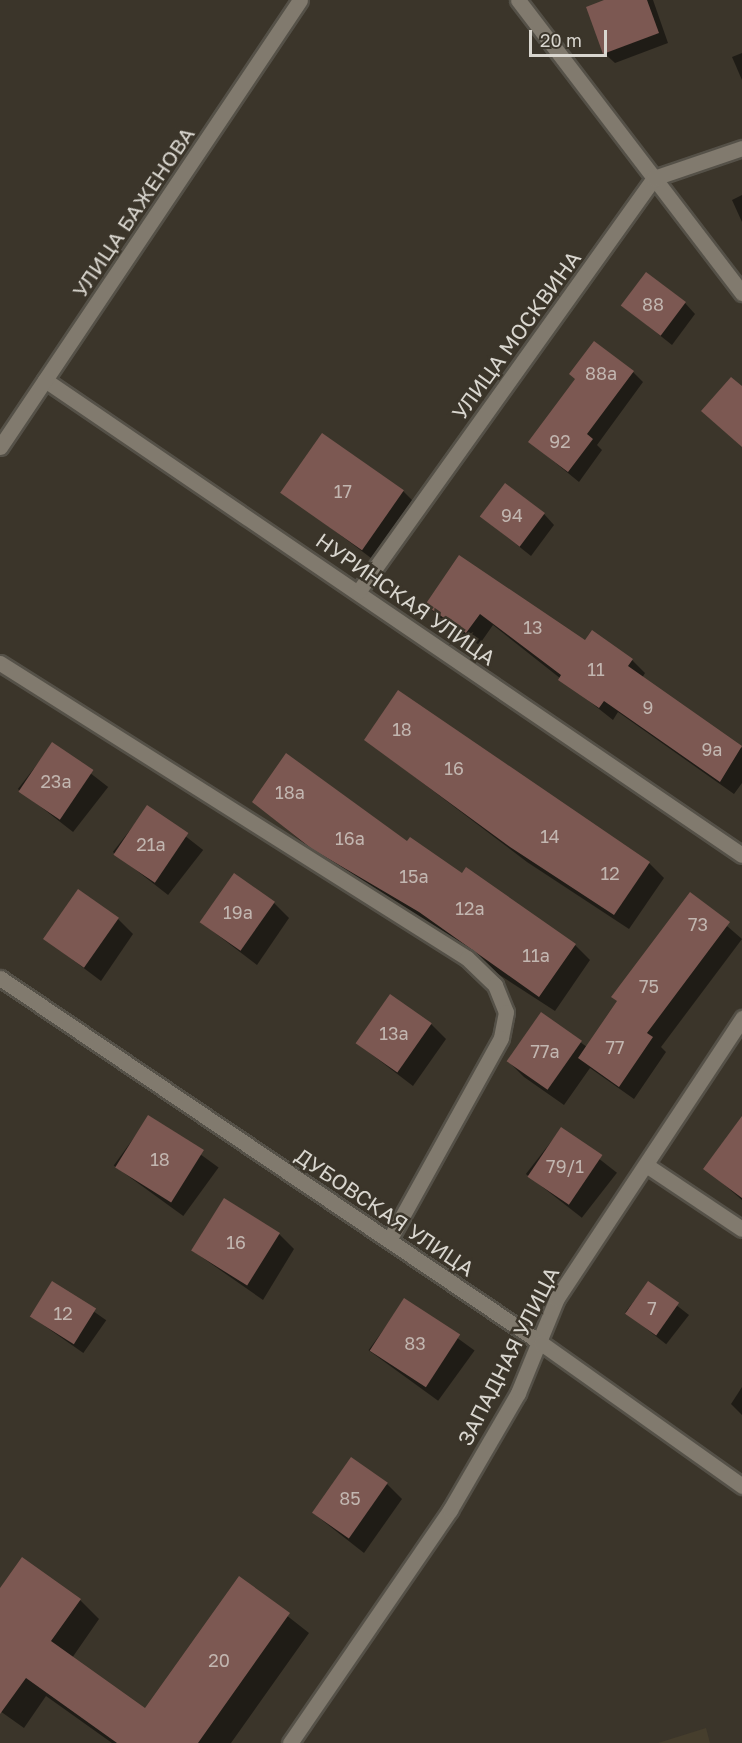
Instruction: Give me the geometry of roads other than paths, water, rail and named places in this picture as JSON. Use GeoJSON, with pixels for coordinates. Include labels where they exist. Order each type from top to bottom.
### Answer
{"type":"FeatureCollection","features":[{"type":"Feature","properties":{"kind":"street","name":"УЛИЦА БАЖЕНОВА"},"geometry":{"type":"LineString","coordinates":[[0,447],[300,0]]}},
{"type":"Feature","properties":{"kind":"street"},"geometry":{"type":"LineString","coordinates":[[518,0],[742,293]]}},
{"type":"Feature","properties":{"kind":"street"},"geometry":{"type":"LineString","coordinates":[[654,178],[742,148]]}},
{"type":"Feature","properties":{"kind":"street","name":"УЛИЦА МОСКВИНА"},"geometry":{"type":"LineString","coordinates":[[358,592],[654,178]]}},
{"type":"Feature","properties":{"kind":"street","name":"НУРИНСКАЯ УЛИЦА"},"geometry":{"type":"LineString","coordinates":[[45,380],[742,855]]}},
{"type":"Feature","properties":{"kind":"street"},"geometry":{"type":"LineString","coordinates":[[0,663],[467,958],[495,985],[506,1012],[501,1038],[389,1240]]}},
{"type":"Feature","properties":{"kind":"street","name":"ДУБОВСКАЯ УЛИЦА"},"geometry":{"type":"LineString","coordinates":[[0,978],[541,1343],[742,1486]]}},
{"type":"Feature","properties":{"kind":"street","name":"ЗАПАДНАЯ УЛИЦА"},"geometry":{"type":"LineString","coordinates":[[290,1743],[450,1510],[541,1343],[557,1298],[742,1018]]}},
{"type":"Feature","properties":{"kind":"street"},"geometry":{"type":"LineString","coordinates":[[646,1165],[742,1229]]}}]}
